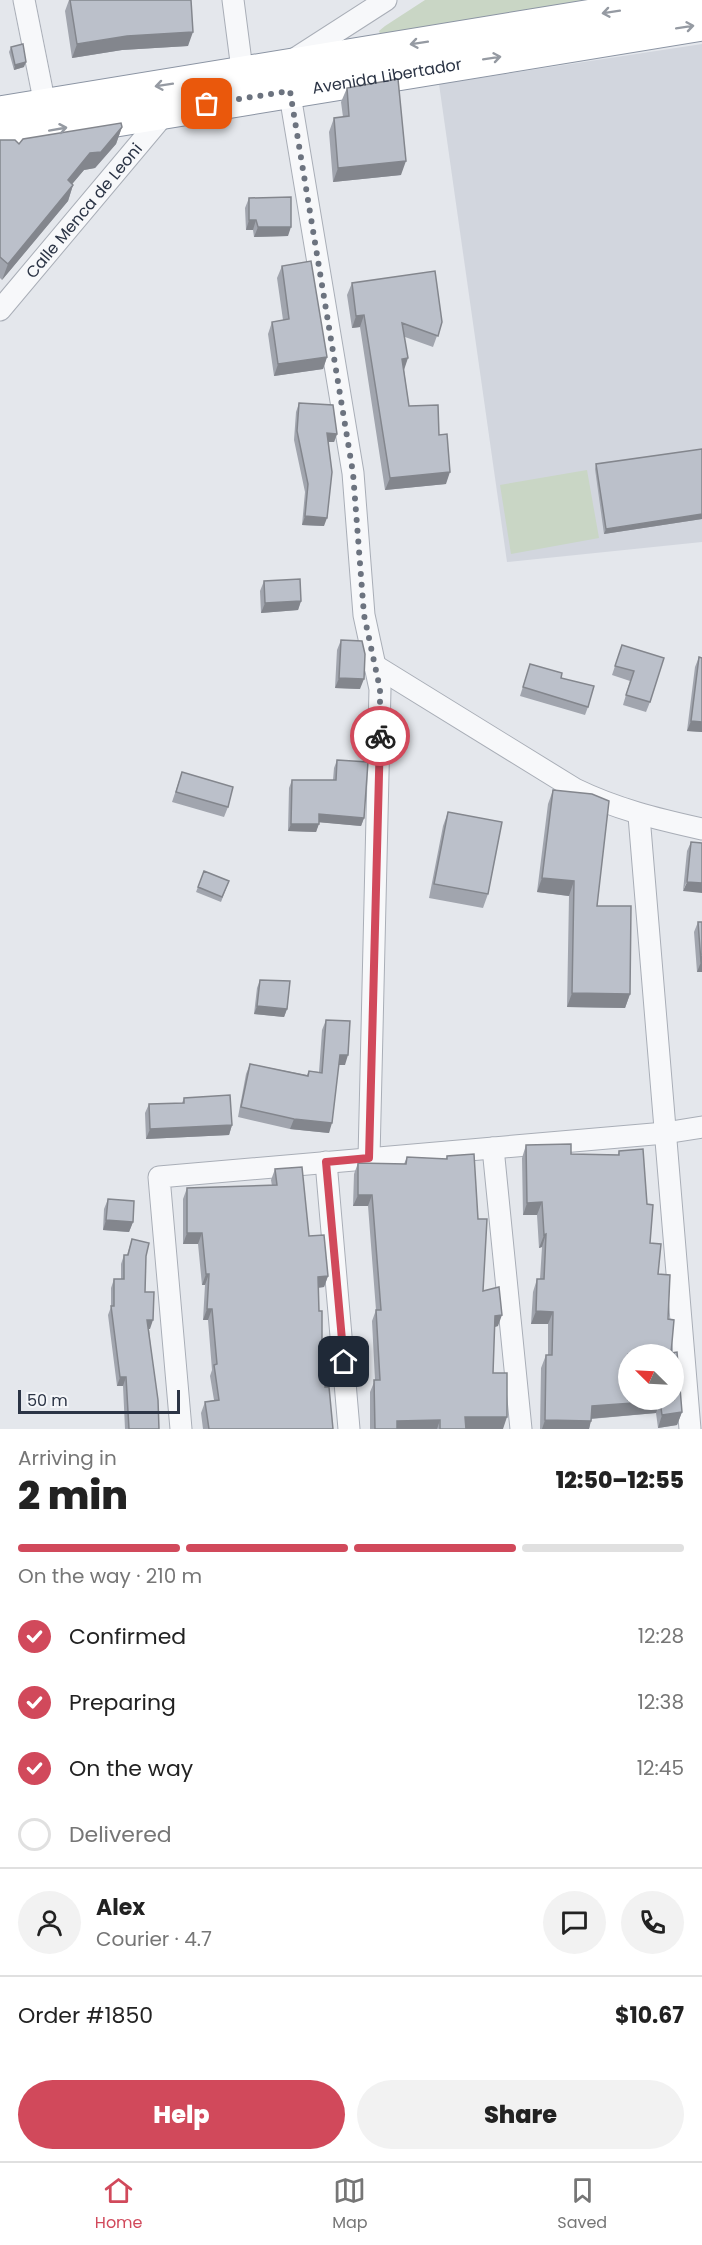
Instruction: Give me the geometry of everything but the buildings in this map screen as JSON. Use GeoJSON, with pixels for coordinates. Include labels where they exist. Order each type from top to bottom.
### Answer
{"type":"FeatureCollection","features":[{"type":"Feature","properties":{"kind":"highway","name":"Avenida Libertador"},"geometry":{"type":"LineString","coordinates":[[0,113],[45,105],[244,85],[287,78],[690,0]]}},
{"type":"Feature","properties":{"kind":"highway","name":"Avenida Libertador"},"geometry":{"type":"LineString","coordinates":[[287,78],[702,24]]}},
{"type":"Feature","properties":{"kind":"highway","name":"Avenida Libertador"},"geometry":{"type":"LineString","coordinates":[[0,139],[168,110],[244,85]]}},
{"type":"Feature","properties":{"kind":"street"},"geometry":{"type":"LineString","coordinates":[[24,0],[45,105]]}},
{"type":"Feature","properties":{"kind":"street"},"geometry":{"type":"LineString","coordinates":[[233,0],[244,85]]}},
{"type":"Feature","properties":{"kind":"street"},"geometry":{"type":"LineString","coordinates":[[369,1158],[380,689],[364,615],[353,473],[287,78],[386,0]]}},
{"type":"Feature","properties":{"kind":"street","name":"Calle Menca de Leoni"},"geometry":{"type":"LineString","coordinates":[[0,310],[168,110]]}},
{"type":"Feature","properties":{"kind":"street"},"geometry":{"type":"LineString","coordinates":[[374,664],[575,789],[605,804],[639,816],[702,829]]}},
{"type":"Feature","properties":{"kind":"street"},"geometry":{"type":"LineString","coordinates":[[639,816],[690,1429]]}},
{"type":"Feature","properties":{"kind":"street"},"geometry":{"type":"LineString","coordinates":[[181,1429],[159,1177],[665,1133],[702,1127]]}},
{"type":"Feature","properties":{"kind":"street"},"geometry":{"type":"LineString","coordinates":[[493,1148],[521,1429]]}},
{"type":"Feature","properties":{"kind":"street"},"geometry":{"type":"LineString","coordinates":[[326,1162],[349,1429]]}},
{"type":"Feature","properties":{"kind":"shaded area"},"geometry":{"type":"Polygon","coordinates":[[[702,44],[702,542],[507,562],[439,84],[702,44]]]}},
{"type":"Feature","properties":{"kind":"green space"},"geometry":{"type":"Polygon","coordinates":[[[425,0],[603,0],[380,34],[379,31],[385,26],[425,0]]]}},
{"type":"Feature","properties":{"kind":"green space"},"geometry":{"type":"Polygon","coordinates":[[[587,470],[599,538],[511,554],[500,485],[587,470]]]}},
{"type":"Feature","properties":{"kind":"way so far"},"geometry":{"type":"LineString","coordinates":[[207,104],[290,91],[353,473],[364,615],[380,689],[380,736]]}},
{"type":"Feature","properties":{"kind":"route"},"geometry":{"type":"LineString","coordinates":[[344,1362],[326,1162],[369,1158],[380,736]]}}]}
